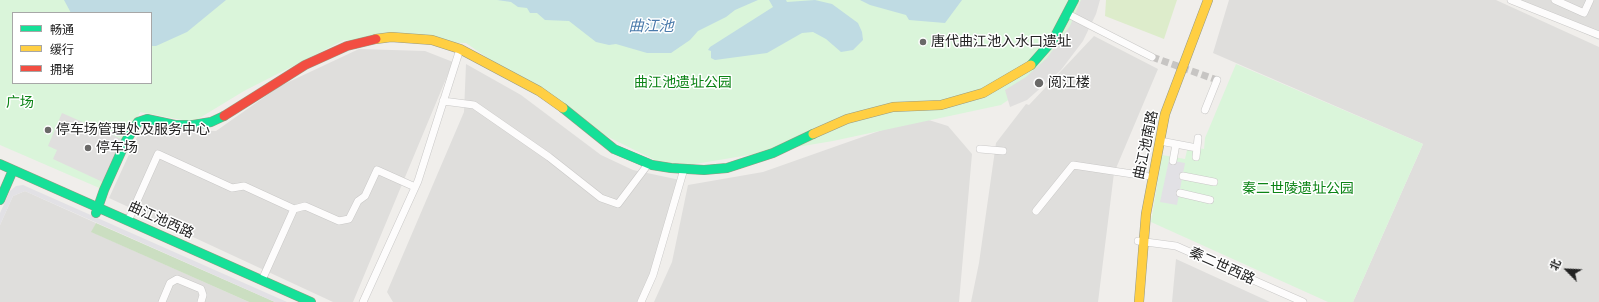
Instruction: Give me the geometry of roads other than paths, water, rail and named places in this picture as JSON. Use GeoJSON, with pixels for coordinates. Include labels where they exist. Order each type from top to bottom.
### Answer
{"type":"FeatureCollection","features":[{"type":"Feature","properties":{"kind":"street"},"geometry":{"type":"LineString","coordinates":[[97,210],[104,190],[126,142],[138,122],[147,119],[175,125],[194,125],[211,122],[227,114],[305,65],[347,46],[371,40],[391,37],[413,38],[432,40],[460,49],[539,91],[576,118],[614,149],[649,163],[684,169],[704,170],[727,168],[773,153],[847,119],[893,107],[941,105],[983,93],[1029,68],[1053,40],[1074,0]]}},
{"type":"Feature","properties":{"kind":"street","name":"曲江池南路"},"geometry":{"type":"LineString","coordinates":[[1139,302],[1141,241],[1139,213],[1159,112],[1201,0]]}},
{"type":"Feature","properties":{"kind":"street","name":"曲江池南路"},"geometry":{"type":"LineString","coordinates":[[1133,302],[1141,241],[1165,114],[1208,0]]}},
{"type":"Feature","properties":{"kind":"street"},"geometry":{"type":"LineString","coordinates":[[1511,0],[1599,35]]}},
{"type":"Feature","properties":{"kind":"street"},"geometry":{"type":"LineString","coordinates":[[1555,0],[1584,13],[1590,0]]}},
{"type":"Feature","properties":{"kind":"street"},"geometry":{"type":"LineString","coordinates":[[1068,14],[1152,57]]}},
{"type":"Feature","properties":{"kind":"street"},"geometry":{"type":"LineString","coordinates":[[363,302],[415,187],[460,49]]}},
{"type":"Feature","properties":{"kind":"street"},"geometry":{"type":"LineString","coordinates":[[1205,110],[1217,80]]}},
{"type":"Feature","properties":{"kind":"street"},"geometry":{"type":"LineString","coordinates":[[443,102],[474,105],[549,157],[601,198],[618,204],[649,163]]}},
{"type":"Feature","properties":{"kind":"street"},"geometry":{"type":"LineString","coordinates":[[1196,157],[1198,138]]}},
{"type":"Feature","properties":{"kind":"street"},"geometry":{"type":"LineString","coordinates":[[1160,141],[1196,148]]}},
{"type":"Feature","properties":{"kind":"street"},"geometry":{"type":"LineString","coordinates":[[1173,161],[1176,144]]}},
{"type":"Feature","properties":{"kind":"street"},"geometry":{"type":"LineString","coordinates":[[980,149],[1003,152]]}},
{"type":"Feature","properties":{"kind":"street"},"geometry":{"type":"LineString","coordinates":[[128,221],[158,154],[232,188],[244,186],[294,209],[305,206],[339,221],[349,219],[358,201],[365,196],[377,170],[415,187]]}},
{"type":"Feature","properties":{"kind":"street","name":"曲江池西路"},"geometry":{"type":"LineString","coordinates":[[0,164],[12,173],[97,210],[297,302]]}},
{"type":"Feature","properties":{"kind":"street"},"geometry":{"type":"LineString","coordinates":[[1036,211],[1073,165],[1146,176]]}},
{"type":"Feature","properties":{"kind":"street"},"geometry":{"type":"LineString","coordinates":[[641,302],[653,274],[684,169]]}},
{"type":"Feature","properties":{"kind":"street","name":"曲江池西路"},"geometry":{"type":"LineString","coordinates":[[0,171],[12,173]]}},
{"type":"Feature","properties":{"kind":"street"},"geometry":{"type":"LineString","coordinates":[[0,200],[12,173]]}},
{"type":"Feature","properties":{"kind":"street"},"geometry":{"type":"LineString","coordinates":[[1184,176],[1214,182]]}},
{"type":"Feature","properties":{"kind":"street"},"geometry":{"type":"LineString","coordinates":[[1180,193],[1210,200]]}},
{"type":"Feature","properties":{"kind":"street"},"geometry":{"type":"LineString","coordinates":[[262,280],[294,209]]}},
{"type":"Feature","properties":{"kind":"street","name":"曲江池西路"},"geometry":{"type":"LineString","coordinates":[[97,210],[128,221],[311,302]]}},
{"type":"Feature","properties":{"kind":"street","name":"秦二世西路"},"geometry":{"type":"LineString","coordinates":[[1141,241],[1176,246],[1303,302]]}},
{"type":"Feature","properties":{"kind":"street"},"geometry":{"type":"LineString","coordinates":[[162,302],[170,283],[177,279],[201,290],[203,295],[201,302]]}},
{"type":"Feature","properties":{"kind":"water"},"geometry":{"type":"Polygon","coordinates":[[[64,0],[226,0],[187,32],[156,46],[152,46],[152,12],[70,12],[64,0]]]}},
{"type":"Feature","properties":{"kind":"water","name":"曲江池"},"geometry":{"type":"Polygon","coordinates":[[[497,0],[758,0],[735,10],[726,17],[698,31],[690,40],[671,53],[647,53],[616,44],[609,45],[596,42],[569,21],[545,20],[537,13],[530,13],[527,8],[518,7],[511,2],[497,0]]]}},
{"type":"Feature","properties":{"kind":"water","name":"曲江池"},"geometry":{"type":"Polygon","coordinates":[[[769,0],[786,0],[787,2],[815,0],[832,4],[858,23],[862,32],[863,40],[853,50],[841,52],[826,39],[813,32],[802,33],[767,53],[715,60],[711,58],[711,51],[708,50],[710,47],[773,7],[769,0]]]}},
{"type":"Feature","properties":{"kind":"water"},"geometry":{"type":"Polygon","coordinates":[[[860,0],[962,0],[945,23],[909,20],[906,15],[870,5],[860,0]]]}},
{"type":"Feature","properties":{"kind":"tunnel"},"geometry":{"type":"LineString","coordinates":[[1152,57],[1217,80]]}},
{"type":"Feature","properties":{"kind":"place","name":"唐代曲江池入水口遗址"},"geometry":{"type":"Point","coordinates":[923,42]}},
{"type":"Feature","properties":{"kind":"place","name":"阅江楼"},"geometry":{"type":"Point","coordinates":[1039,83]}},
{"type":"Feature","properties":{"kind":"place","name":"停车场管理处及服务中心"},"geometry":{"type":"Point","coordinates":[48,130]}},
{"type":"Feature","properties":{"kind":"place","name":"停车场"},"geometry":{"type":"Point","coordinates":[88,148]}},
{"type":"Feature","properties":{"kind":"park label","name":"曲江池遗址公园"},"geometry":{"type":"Point","coordinates":[683,83]}},
{"type":"Feature","properties":{"kind":"park label","name":"广场"},"geometry":{"type":"Point","coordinates":[20,103]}},
{"type":"Feature","properties":{"kind":"park label","name":"秦二世陵遗址公园"},"geometry":{"type":"Point","coordinates":[1298,189]}}]}
